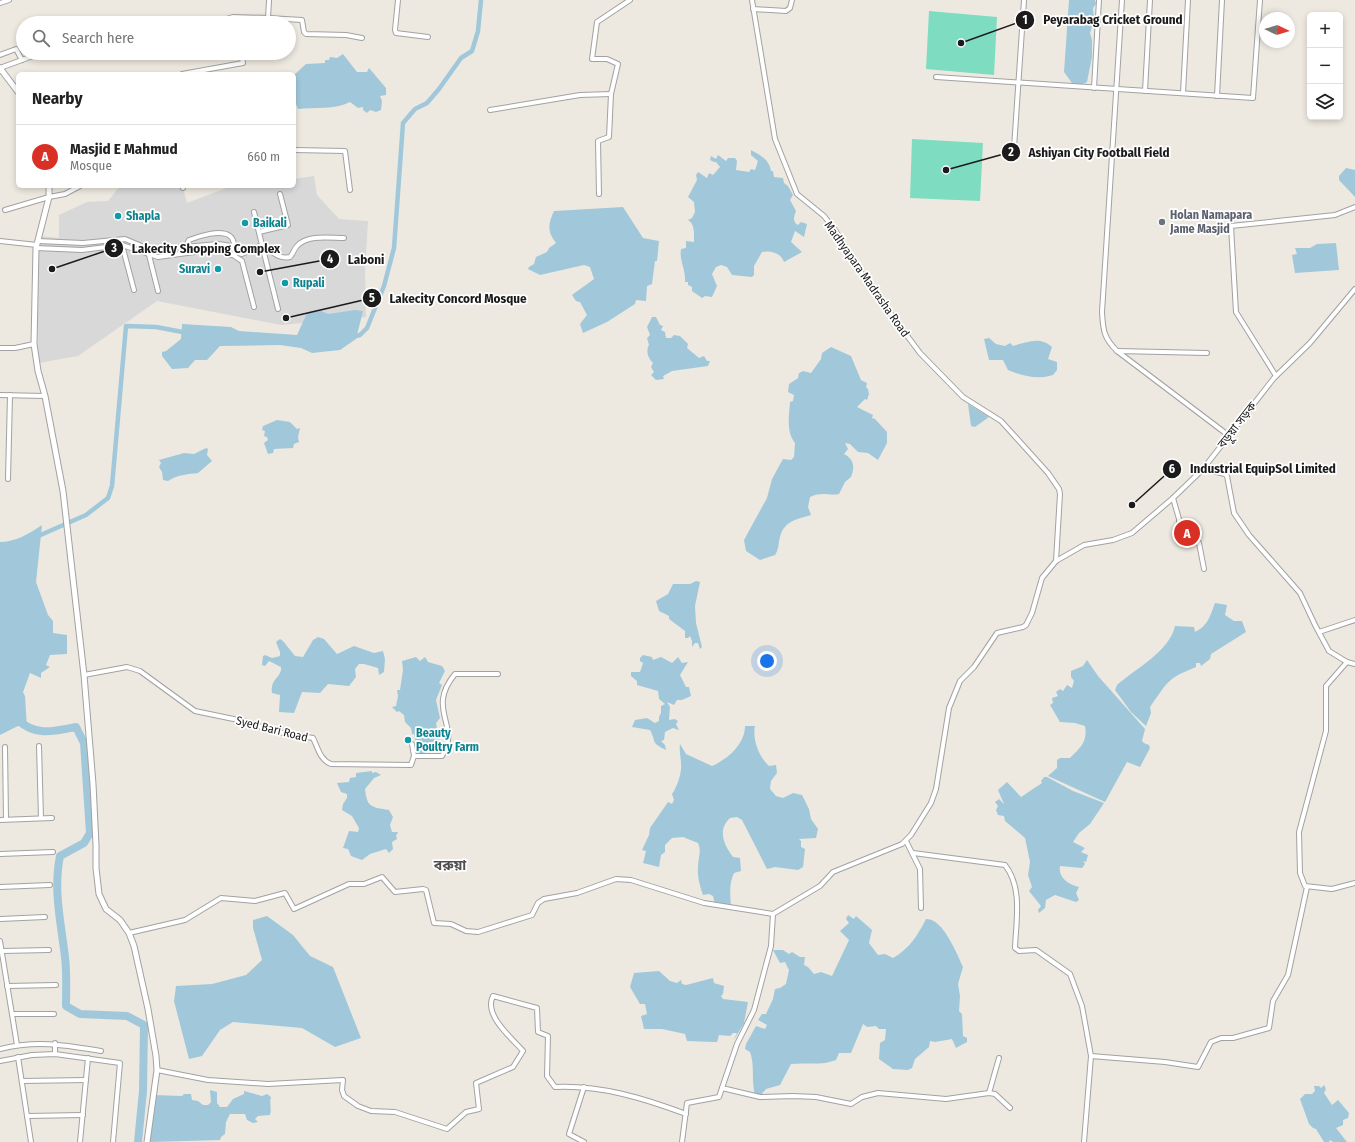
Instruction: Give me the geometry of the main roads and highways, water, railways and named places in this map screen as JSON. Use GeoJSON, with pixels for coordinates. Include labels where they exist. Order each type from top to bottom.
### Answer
{"type":"FeatureCollection","features":[{"type":"Feature","properties":{"kind":"water"},"geometry":{"type":"Polygon","coordinates":[[[1069,0],[1095,0],[1096,4],[1093,8],[1094,20],[1090,33],[1092,40],[1092,57],[1087,82],[1081,85],[1072,83],[1064,72],[1069,0]]]}},
{"type":"Feature","properties":{"kind":"water"},"geometry":{"type":"Polygon","coordinates":[[[343,54],[357,72],[367,72],[369,68],[386,88],[386,95],[380,96],[382,101],[381,110],[376,112],[370,110],[367,113],[363,110],[363,107],[358,108],[350,102],[344,105],[331,107],[298,109],[296,104],[296,73],[306,64],[325,63],[325,60],[329,60],[330,57],[337,58],[343,54]]]}},
{"type":"Feature","properties":{"kind":"water"},"geometry":{"type":"Polygon","coordinates":[[[751,150],[766,160],[771,171],[773,171],[774,177],[783,178],[784,183],[788,186],[793,195],[790,200],[796,211],[794,221],[798,225],[801,222],[807,224],[804,237],[795,231],[791,242],[802,252],[784,262],[778,254],[769,251],[762,252],[754,266],[754,275],[752,277],[732,275],[727,267],[721,265],[716,267],[712,274],[717,286],[712,297],[705,296],[702,298],[692,291],[692,287],[688,285],[688,282],[685,282],[685,273],[681,257],[681,249],[686,248],[686,241],[694,242],[693,227],[688,220],[692,218],[695,212],[694,202],[688,197],[697,180],[696,175],[698,172],[707,178],[709,173],[713,175],[720,167],[716,162],[710,160],[711,156],[716,159],[718,155],[726,161],[728,158],[735,158],[737,161],[736,170],[749,172],[751,169],[755,170],[758,161],[751,155],[751,150]]]}},
{"type":"Feature","properties":{"kind":"water"},"geometry":{"type":"Polygon","coordinates":[[[1346,168],[1355,170],[1355,197],[1339,180],[1339,176],[1346,168]]]}},
{"type":"Feature","properties":{"kind":"water"},"geometry":{"type":"Polygon","coordinates":[[[623,207],[643,238],[659,241],[657,261],[655,261],[652,284],[647,286],[646,301],[636,300],[635,304],[607,322],[583,333],[580,324],[587,315],[580,302],[576,301],[572,295],[594,279],[590,267],[584,265],[540,275],[528,269],[534,264],[536,257],[547,252],[549,248],[556,243],[551,235],[549,227],[554,211],[623,207]]]}},
{"type":"Feature","properties":{"kind":"water"},"geometry":{"type":"Polygon","coordinates":[[[1336,243],[1339,270],[1295,273],[1292,255],[1297,254],[1295,248],[1310,248],[1317,244],[1336,243]]]}},
{"type":"Feature","properties":{"kind":"water"},"geometry":{"type":"Polygon","coordinates":[[[355,310],[363,311],[356,339],[340,350],[312,353],[301,348],[280,345],[220,346],[207,360],[195,360],[188,368],[172,369],[162,356],[162,352],[166,351],[181,339],[182,324],[231,327],[239,331],[297,335],[307,313],[321,311],[328,314],[355,310]]]}},
{"type":"Feature","properties":{"kind":"water"},"geometry":{"type":"Polygon","coordinates":[[[652,317],[656,317],[660,325],[663,326],[661,330],[665,332],[666,338],[671,338],[674,335],[680,336],[688,344],[687,348],[699,358],[704,356],[707,361],[710,361],[708,366],[672,371],[663,376],[664,379],[656,380],[651,375],[654,372],[651,367],[653,363],[647,353],[649,345],[647,338],[650,335],[647,327],[652,317]]]}},
{"type":"Feature","properties":{"kind":"water"},"geometry":{"type":"Polygon","coordinates":[[[989,338],[996,344],[1005,346],[1010,343],[1013,346],[1033,341],[1043,342],[1052,347],[1048,359],[1057,362],[1057,370],[1053,375],[1036,377],[1025,376],[1008,370],[1003,360],[989,360],[984,339],[989,338]]]}},
{"type":"Feature","properties":{"kind":"water"},"geometry":{"type":"Polygon","coordinates":[[[831,347],[851,356],[861,380],[867,383],[866,387],[869,394],[867,400],[865,399],[857,407],[873,415],[872,418],[875,419],[887,432],[887,443],[878,460],[868,453],[858,452],[850,444],[845,443],[848,449],[844,454],[852,461],[853,470],[851,477],[845,482],[839,494],[818,494],[810,497],[808,507],[811,515],[788,524],[782,532],[775,555],[760,560],[746,551],[744,540],[767,498],[772,479],[783,459],[791,460],[794,457],[795,443],[790,434],[789,424],[790,402],[793,401],[794,395],[788,392],[789,384],[798,378],[799,373],[803,371],[811,373],[821,359],[822,353],[831,347]]]}},
{"type":"Feature","properties":{"kind":"water"},"geometry":{"type":"Polygon","coordinates":[[[968,404],[989,417],[975,427],[971,426],[968,404]]]}},
{"type":"Feature","properties":{"kind":"water"},"geometry":{"type":"Polygon","coordinates":[[[277,420],[290,422],[297,429],[300,428],[298,437],[299,442],[294,444],[293,448],[274,449],[273,453],[268,454],[264,443],[268,440],[267,437],[264,436],[265,431],[262,430],[263,426],[277,420]]]}},
{"type":"Feature","properties":{"kind":"water"},"geometry":{"type":"Polygon","coordinates":[[[206,448],[208,449],[207,455],[212,461],[198,473],[186,474],[168,481],[163,480],[162,472],[159,467],[161,463],[159,460],[184,453],[194,454],[206,448]]]}},
{"type":"Feature","properties":{"kind":"water"},"geometry":{"type":"Polygon","coordinates":[[[42,525],[36,582],[48,615],[53,621],[53,633],[67,635],[67,654],[50,655],[46,665],[50,667],[41,673],[41,678],[30,673],[23,692],[25,696],[27,728],[18,726],[0,735],[0,542],[11,541],[22,537],[42,525]]]}},
{"type":"Feature","properties":{"kind":"water"},"geometry":{"type":"Polygon","coordinates":[[[696,581],[700,582],[695,606],[696,623],[702,647],[700,649],[698,643],[695,643],[692,647],[690,636],[685,638],[685,631],[669,619],[669,616],[659,611],[656,601],[668,594],[673,584],[690,584],[696,581]]]}},
{"type":"Feature","properties":{"kind":"water"},"geometry":{"type":"Polygon","coordinates":[[[1215,603],[1227,605],[1225,615],[1234,621],[1242,621],[1246,632],[1211,654],[1210,659],[1201,666],[1200,663],[1196,663],[1196,667],[1168,682],[1150,707],[1151,713],[1146,726],[1131,712],[1115,690],[1117,685],[1151,659],[1166,644],[1172,635],[1175,626],[1194,627],[1195,632],[1203,627],[1212,612],[1215,603]]]}},
{"type":"Feature","properties":{"kind":"water"},"geometry":{"type":"Polygon","coordinates":[[[318,637],[324,639],[337,654],[354,646],[374,653],[383,651],[385,659],[384,672],[379,675],[378,668],[359,664],[355,669],[356,677],[349,686],[328,684],[320,693],[302,692],[294,713],[279,712],[280,695],[272,693],[272,688],[274,681],[280,674],[281,667],[269,661],[265,666],[262,665],[263,656],[265,655],[272,658],[280,656],[276,642],[280,639],[295,656],[303,657],[313,640],[318,637]]]}},
{"type":"Feature","properties":{"kind":"water"},"geometry":{"type":"Polygon","coordinates":[[[643,655],[652,657],[653,660],[661,657],[672,663],[678,657],[682,663],[688,662],[680,675],[686,687],[689,687],[691,696],[682,700],[677,700],[674,705],[667,702],[670,707],[669,720],[675,719],[678,721],[676,724],[679,730],[673,728],[665,732],[664,740],[661,741],[665,745],[666,750],[656,744],[650,730],[632,727],[635,720],[647,718],[655,723],[659,721],[661,706],[665,704],[659,699],[658,691],[637,685],[637,681],[631,676],[631,672],[640,672],[643,663],[640,661],[640,658],[643,655]]]}},
{"type":"Feature","properties":{"kind":"water"},"geometry":{"type":"Polygon","coordinates":[[[416,657],[420,661],[425,657],[428,662],[442,666],[445,671],[439,683],[442,685],[436,700],[440,718],[436,723],[439,740],[433,746],[429,747],[424,755],[420,755],[413,749],[416,743],[411,728],[405,722],[404,715],[399,711],[397,712],[392,707],[396,706],[398,696],[397,690],[400,690],[403,670],[402,661],[416,657]]]}},
{"type":"Feature","properties":{"kind":"water"},"geometry":{"type":"Polygon","coordinates":[[[1087,660],[1098,676],[1145,729],[1142,741],[1149,745],[1150,748],[1140,767],[1127,762],[1105,802],[1048,776],[1057,768],[1057,760],[1060,758],[1070,758],[1080,748],[1084,741],[1086,732],[1085,726],[1075,723],[1060,722],[1050,705],[1053,703],[1052,698],[1058,696],[1056,692],[1060,689],[1063,691],[1067,685],[1072,688],[1074,681],[1071,677],[1071,671],[1083,666],[1087,660]]]}},
{"type":"Feature","properties":{"kind":"water"},"geometry":{"type":"Polygon","coordinates":[[[745,726],[755,726],[755,742],[759,753],[769,766],[776,765],[777,773],[771,781],[770,789],[776,796],[783,798],[793,793],[802,795],[809,809],[811,819],[818,829],[816,838],[799,839],[801,841],[801,847],[805,849],[803,867],[798,870],[775,867],[767,869],[742,820],[737,817],[730,818],[724,827],[723,838],[733,857],[740,858],[741,871],[734,873],[732,877],[730,889],[731,906],[723,904],[715,905],[713,896],[709,894],[703,895],[700,885],[698,863],[700,852],[698,843],[683,837],[672,838],[665,845],[665,852],[661,855],[659,867],[643,863],[646,851],[642,850],[649,835],[650,828],[668,802],[672,804],[674,800],[672,794],[681,772],[680,744],[686,754],[712,766],[724,759],[739,745],[745,726]]]}},
{"type":"Feature","properties":{"kind":"water"},"geometry":{"type":"Polygon","coordinates":[[[372,771],[372,773],[376,772],[381,775],[374,778],[365,789],[367,800],[371,806],[389,810],[393,817],[390,825],[392,832],[398,832],[396,836],[397,839],[392,842],[393,849],[389,853],[386,849],[370,854],[362,860],[351,856],[348,849],[343,848],[349,831],[358,832],[359,828],[352,816],[342,810],[347,794],[341,792],[337,783],[349,782],[350,778],[356,777],[356,773],[372,771]]]}},
{"type":"Feature","properties":{"kind":"water"},"geometry":{"type":"Polygon","coordinates":[[[1044,777],[1047,777],[1073,791],[1104,803],[1090,824],[1079,833],[1073,842],[1085,848],[1081,852],[1088,855],[1086,862],[1083,861],[1085,864],[1082,868],[1060,866],[1062,877],[1068,883],[1079,887],[1076,893],[1079,900],[1076,902],[1055,895],[1046,900],[1045,908],[1039,913],[1038,910],[1041,906],[1029,891],[1032,887],[1028,875],[1030,862],[1025,838],[1005,821],[1004,816],[998,815],[996,810],[998,806],[995,802],[999,799],[1004,804],[998,790],[1007,782],[1021,797],[1042,783],[1041,781],[1044,777]]]}},
{"type":"Feature","properties":{"kind":"water"},"geometry":{"type":"Polygon","coordinates":[[[848,915],[854,919],[856,916],[872,930],[869,943],[878,955],[885,954],[893,958],[904,950],[912,941],[920,931],[926,919],[932,920],[944,930],[963,967],[958,984],[960,996],[959,1011],[962,1014],[963,1036],[967,1038],[967,1042],[956,1048],[952,1039],[935,1042],[930,1041],[929,1047],[915,1059],[912,1068],[908,1070],[893,1069],[879,1059],[880,1043],[885,1040],[886,1029],[879,1029],[876,1026],[867,1027],[863,1024],[851,1053],[839,1053],[836,1060],[825,1063],[791,1064],[780,1085],[766,1089],[760,1096],[755,1095],[753,1084],[753,1067],[750,1052],[745,1049],[746,1044],[756,1026],[765,1029],[767,1025],[758,1020],[762,1014],[766,1014],[773,999],[775,989],[786,984],[789,970],[785,962],[780,963],[773,950],[783,950],[789,954],[792,952],[800,957],[805,957],[804,965],[814,974],[821,972],[832,976],[849,940],[840,931],[849,923],[846,919],[848,915]]]}},
{"type":"Feature","properties":{"kind":"water"},"geometry":{"type":"Polygon","coordinates":[[[267,916],[293,935],[310,956],[333,967],[361,1038],[335,1047],[302,1028],[233,1022],[220,1030],[202,1056],[189,1059],[174,1001],[176,986],[212,984],[246,975],[262,960],[253,928],[253,920],[267,916]]]}},
{"type":"Feature","properties":{"kind":"water"},"geometry":{"type":"Polygon","coordinates":[[[659,971],[670,981],[677,983],[681,980],[682,984],[686,985],[713,978],[714,983],[724,986],[723,994],[721,996],[723,999],[748,1002],[744,1023],[734,1040],[737,1033],[733,1033],[730,1036],[719,1035],[717,1042],[687,1041],[685,1034],[662,1029],[644,1029],[641,1016],[647,1014],[645,1004],[640,1004],[630,987],[634,973],[659,971]]]}},
{"type":"Feature","properties":{"kind":"water"},"geometry":{"type":"Polygon","coordinates":[[[1324,1085],[1326,1089],[1324,1093],[1332,1105],[1338,1100],[1349,1113],[1348,1118],[1343,1120],[1343,1125],[1336,1128],[1347,1142],[1333,1142],[1330,1140],[1329,1142],[1324,1142],[1316,1129],[1309,1124],[1300,1099],[1305,1094],[1312,1094],[1315,1091],[1314,1086],[1319,1086],[1321,1088],[1324,1085]]]}},
{"type":"Feature","properties":{"kind":"water"},"geometry":{"type":"Polygon","coordinates":[[[210,1090],[217,1092],[217,1103],[220,1107],[227,1107],[233,1099],[244,1094],[244,1091],[262,1096],[267,1094],[271,1097],[270,1115],[258,1116],[255,1119],[258,1122],[253,1123],[247,1120],[245,1114],[230,1114],[226,1122],[225,1134],[220,1140],[150,1142],[154,1095],[182,1096],[184,1094],[191,1094],[192,1100],[198,1101],[203,1105],[208,1105],[211,1102],[210,1090]]]}},
{"type":"Feature","properties":{"kind":"waterway"},"geometry":{"type":"LineString","coordinates":[[352,337],[360,335],[367,328],[384,286],[394,248],[403,123],[415,109],[427,103],[461,58],[472,51],[478,31],[481,0]]}},
{"type":"Feature","properties":{"kind":"waterway"},"geometry":{"type":"LineString","coordinates":[[36,537],[86,515],[108,498],[112,486],[126,326],[156,327],[188,333]]}},
{"type":"Feature","properties":{"kind":"waterway"},"geometry":{"type":"LineString","coordinates":[[18,720],[32,729],[39,731],[53,731],[76,727],[84,743],[90,833],[84,843],[60,856],[57,881],[58,906],[66,969],[66,1006],[80,1014],[127,1016],[144,1025],[143,1091],[138,1142]]}},
{"type":"Feature","properties":{"kind":"place","name":"Peyarabag Cricket Ground"},"geometry":{"type":"Point","coordinates":[961,43]}},
{"type":"Feature","properties":{"kind":"place","name":"Ashiyan City Football Field"},"geometry":{"type":"Point","coordinates":[946,170]}},
{"type":"Feature","properties":{"kind":"place","name":"Shapla"},"geometry":{"type":"Point","coordinates":[118,216]}},
{"type":"Feature","properties":{"kind":"place","name":"Holan Namapara Jame Masjid"},"geometry":{"type":"Point","coordinates":[1162,222]}},
{"type":"Feature","properties":{"kind":"place","name":"Baikali"},"geometry":{"type":"Point","coordinates":[245,223]}},
{"type":"Feature","properties":{"kind":"place","name":"Lakecity Shopping Complex"},"geometry":{"type":"Point","coordinates":[52,269]}},
{"type":"Feature","properties":{"kind":"place","name":"Suravi"},"geometry":{"type":"Point","coordinates":[218,269]}},
{"type":"Feature","properties":{"kind":"place","name":"Laboni"},"geometry":{"type":"Point","coordinates":[260,272]}},
{"type":"Feature","properties":{"kind":"place","name":"Rupali"},"geometry":{"type":"Point","coordinates":[285,283]}},
{"type":"Feature","properties":{"kind":"place","name":"Lakecity Concord Mosque"},"geometry":{"type":"Point","coordinates":[286,318]}},
{"type":"Feature","properties":{"kind":"place","name":"Industrial EquipSol Limited"},"geometry":{"type":"Point","coordinates":[1132,505]}},
{"type":"Feature","properties":{"kind":"place","name":"Masjid E Mahmud"},"geometry":{"type":"Point","coordinates":[1187,533]}},
{"type":"Feature","properties":{"kind":"place","name":"Beauty Poultry Farm"},"geometry":{"type":"Point","coordinates":[408,740]}},
{"type":"Feature","properties":{"kind":"district","name":"বরুয়া"},"geometry":{"type":"Point","coordinates":[450,865]}}]}
